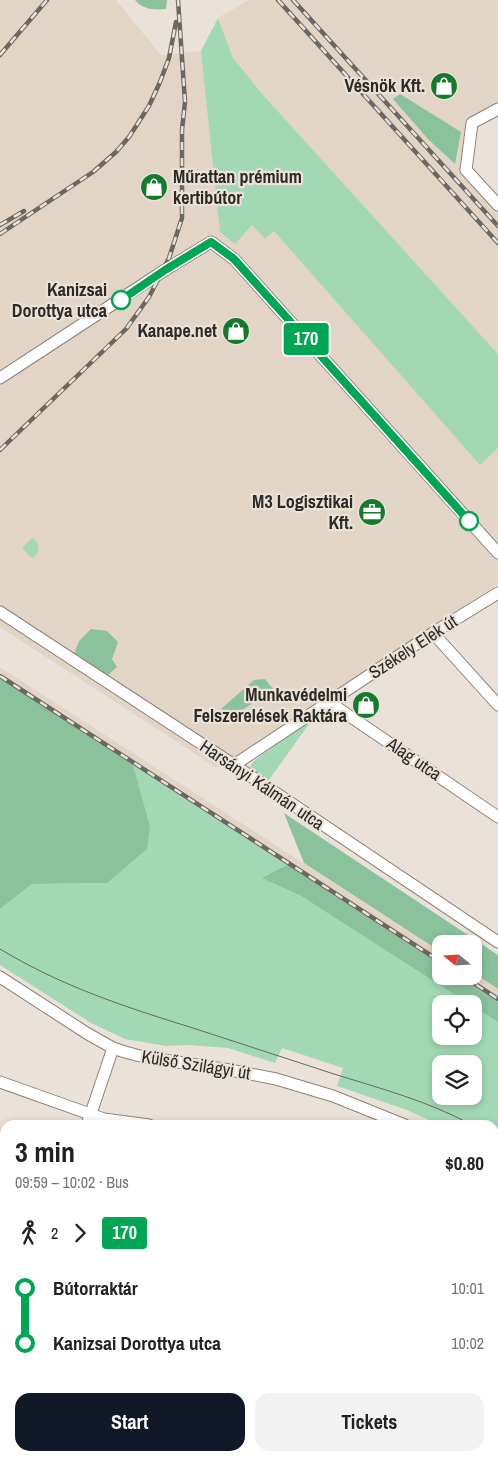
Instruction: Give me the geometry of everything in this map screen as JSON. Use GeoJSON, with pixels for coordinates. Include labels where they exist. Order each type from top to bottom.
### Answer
{"type":"FeatureCollection","features":[{"type":"Feature","properties":{"kind":"street"},"geometry":{"type":"LineString","coordinates":[[498,109],[472,123],[466,170],[498,205]]}},
{"type":"Feature","properties":{"kind":"street"},"geometry":{"type":"LineString","coordinates":[[0,378],[211,242],[234,259],[498,553]]}},
{"type":"Feature","properties":{"kind":"street","name":"Székely Elek út"},"geometry":{"type":"LineString","coordinates":[[234,765],[433,633],[498,593]]}},
{"type":"Feature","properties":{"kind":"street","name":"Harsányi Kálmán utca"},"geometry":{"type":"LineString","coordinates":[[0,612],[497,939]]}},
{"type":"Feature","properties":{"kind":"street"},"geometry":{"type":"LineString","coordinates":[[433,633],[498,705]]}},
{"type":"Feature","properties":{"kind":"street","name":"Alag utca"},"geometry":{"type":"LineString","coordinates":[[329,702],[498,817]]}},
{"type":"Feature","properties":{"kind":"street","name":"Külső Szilágyi út"},"geometry":{"type":"LineString","coordinates":[[0,977],[113,1048],[144,1058],[230,1070],[276,1079],[332,1096],[392,1120]]}},
{"type":"Feature","properties":{"kind":"street"},"geometry":{"type":"LineString","coordinates":[[89,1120],[113,1048]]}},
{"type":"Feature","properties":{"kind":"street"},"geometry":{"type":"LineString","coordinates":[[0,1082],[89,1120],[112,1120]]}},
{"type":"Feature","properties":{"kind":"shaded area"},"geometry":{"type":"Polygon","coordinates":[[[0,0],[116,0],[161,55],[201,51],[221,232],[252,225],[274,230],[480,464],[498,448],[498,584],[217,768],[0,627],[0,0]]]}},
{"type":"Feature","properties":{"kind":"shaded area"},"geometry":{"type":"Polygon","coordinates":[[[249,0],[498,0],[498,106],[469,125],[464,172],[498,210],[498,354],[264,96],[233,58],[218,18],[249,0]]]}},
{"type":"Feature","properties":{"kind":"shaded area"},"geometry":{"type":"Polygon","coordinates":[[[0,667],[432,946],[432,959],[0,678],[0,667]]]}},
{"type":"Feature","properties":{"kind":"shaded area"},"geometry":{"type":"Polygon","coordinates":[[[482,978],[498,989],[498,1002],[472,985],[482,985],[482,978]]]}},
{"type":"Feature","properties":{"kind":"green space"},"geometry":{"type":"Polygon","coordinates":[[[135,0],[167,0],[166,9],[145,8],[135,0]]]}},
{"type":"Feature","properties":{"kind":"green space"},"geometry":{"type":"Polygon","coordinates":[[[218,18],[233,58],[264,96],[498,354],[498,448],[480,465],[274,231],[265,239],[252,225],[235,244],[220,232],[201,51],[218,18]]]}},
{"type":"Feature","properties":{"kind":"green space"},"geometry":{"type":"Polygon","coordinates":[[[400,94],[461,132],[455,164],[428,139],[393,99],[400,94]]]}},
{"type":"Feature","properties":{"kind":"green space"},"geometry":{"type":"Polygon","coordinates":[[[33,537],[38,548],[33,559],[22,548],[33,537]]]}},
{"type":"Feature","properties":{"kind":"green space"},"geometry":{"type":"Polygon","coordinates":[[[91,629],[107,631],[118,642],[112,659],[117,667],[106,677],[73,657],[79,641],[91,629]]]}},
{"type":"Feature","properties":{"kind":"green space"},"geometry":{"type":"Polygon","coordinates":[[[0,678],[133,765],[150,826],[147,849],[107,883],[32,884],[0,909],[0,678]]]}},
{"type":"Feature","properties":{"kind":"green space"},"geometry":{"type":"Polygon","coordinates":[[[265,679],[273,689],[238,713],[230,715],[221,709],[254,680],[265,679]]]}},
{"type":"Feature","properties":{"kind":"green space"},"geometry":{"type":"Polygon","coordinates":[[[306,721],[309,724],[266,784],[250,774],[250,767],[254,761],[306,721]]]}},
{"type":"Feature","properties":{"kind":"green space"},"geometry":{"type":"Polygon","coordinates":[[[133,765],[287,865],[263,878],[301,896],[432,980],[432,985],[439,985],[455,995],[432,995],[432,1045],[482,1045],[482,1012],[498,1022],[498,1120],[429,1120],[407,1110],[337,1086],[343,1068],[282,1048],[275,1063],[228,1048],[188,1045],[166,1046],[125,1039],[91,1023],[0,965],[0,909],[32,884],[107,883],[150,826],[133,765]]]}},
{"type":"Feature","properties":{"kind":"green space"},"geometry":{"type":"Polygon","coordinates":[[[284,813],[468,935],[432,935],[432,946],[304,863],[284,813]]]}},
{"type":"Feature","properties":{"kind":"green space"},"geometry":{"type":"Polygon","coordinates":[[[287,865],[432,959],[432,980],[301,896],[262,878],[287,865]]]}},
{"type":"Feature","properties":{"kind":"green space"},"geometry":{"type":"Polygon","coordinates":[[[482,944],[498,955],[498,989],[482,978],[482,944]]]}},
{"type":"Feature","properties":{"kind":"green space"},"geometry":{"type":"Polygon","coordinates":[[[439,985],[472,985],[498,1002],[498,1022],[482,1012],[482,995],[455,995],[439,985]]]}},
{"type":"Feature","properties":{"kind":"tram line"},"geometry":{"type":"LineString","coordinates":[[0,949],[46,974],[94,994],[143,1012],[404,1096],[439,1109],[461,1120]]}},
{"type":"Feature","properties":{"kind":"railway"},"geometry":{"type":"LineString","coordinates":[[0,55],[47,0]]}},
{"type":"Feature","properties":{"kind":"railway"},"geometry":{"type":"LineString","coordinates":[[0,450],[126,329],[149,297],[169,258],[182,218],[182,130],[185,102],[178,0]]}},
{"type":"Feature","properties":{"kind":"railway"},"geometry":{"type":"LineString","coordinates":[[278,0],[498,243]]}},
{"type":"Feature","properties":{"kind":"railway"},"geometry":{"type":"LineString","coordinates":[[293,0],[498,226]]}},
{"type":"Feature","properties":{"kind":"railway"},"geometry":{"type":"LineString","coordinates":[[0,234],[93,172],[116,152],[129,137],[149,106],[160,82],[169,58],[176,22]]}},
{"type":"Feature","properties":{"kind":"railway"},"geometry":{"type":"LineString","coordinates":[[0,225],[24,211]]}},
{"type":"Feature","properties":{"kind":"railway"},"geometry":{"type":"LineString","coordinates":[[0,676],[432,956]]}},
{"type":"Feature","properties":{"kind":"railway"},"geometry":{"type":"LineString","coordinates":[[477,985],[498,999]]}},
{"type":"Feature","properties":{"kind":"bus line","name":"170"},"geometry":{"type":"LineString","coordinates":[[121,300],[211,242],[234,259],[469,521]]}},
{"type":"Feature","properties":{"kind":"place","name":"Vésnök Kft."},"geometry":{"type":"Point","coordinates":[444,86]}},
{"type":"Feature","properties":{"kind":"place","name":"Műrattan prémium kertibútor"},"geometry":{"type":"Point","coordinates":[154,187]}},
{"type":"Feature","properties":{"kind":"place","name":"Kanizsai Dorottya utca"},"geometry":{"type":"Point","coordinates":[121,300]}},
{"type":"Feature","properties":{"kind":"place","name":"Kanape.net"},"geometry":{"type":"Point","coordinates":[236,331]}},
{"type":"Feature","properties":{"kind":"place","name":"M3 Logisztikai Kft."},"geometry":{"type":"Point","coordinates":[372,512]}},
{"type":"Feature","properties":{"kind":"place","name":"Munkavédelmi Felszerelések Raktára"},"geometry":{"type":"Point","coordinates":[366,705]}}]}
